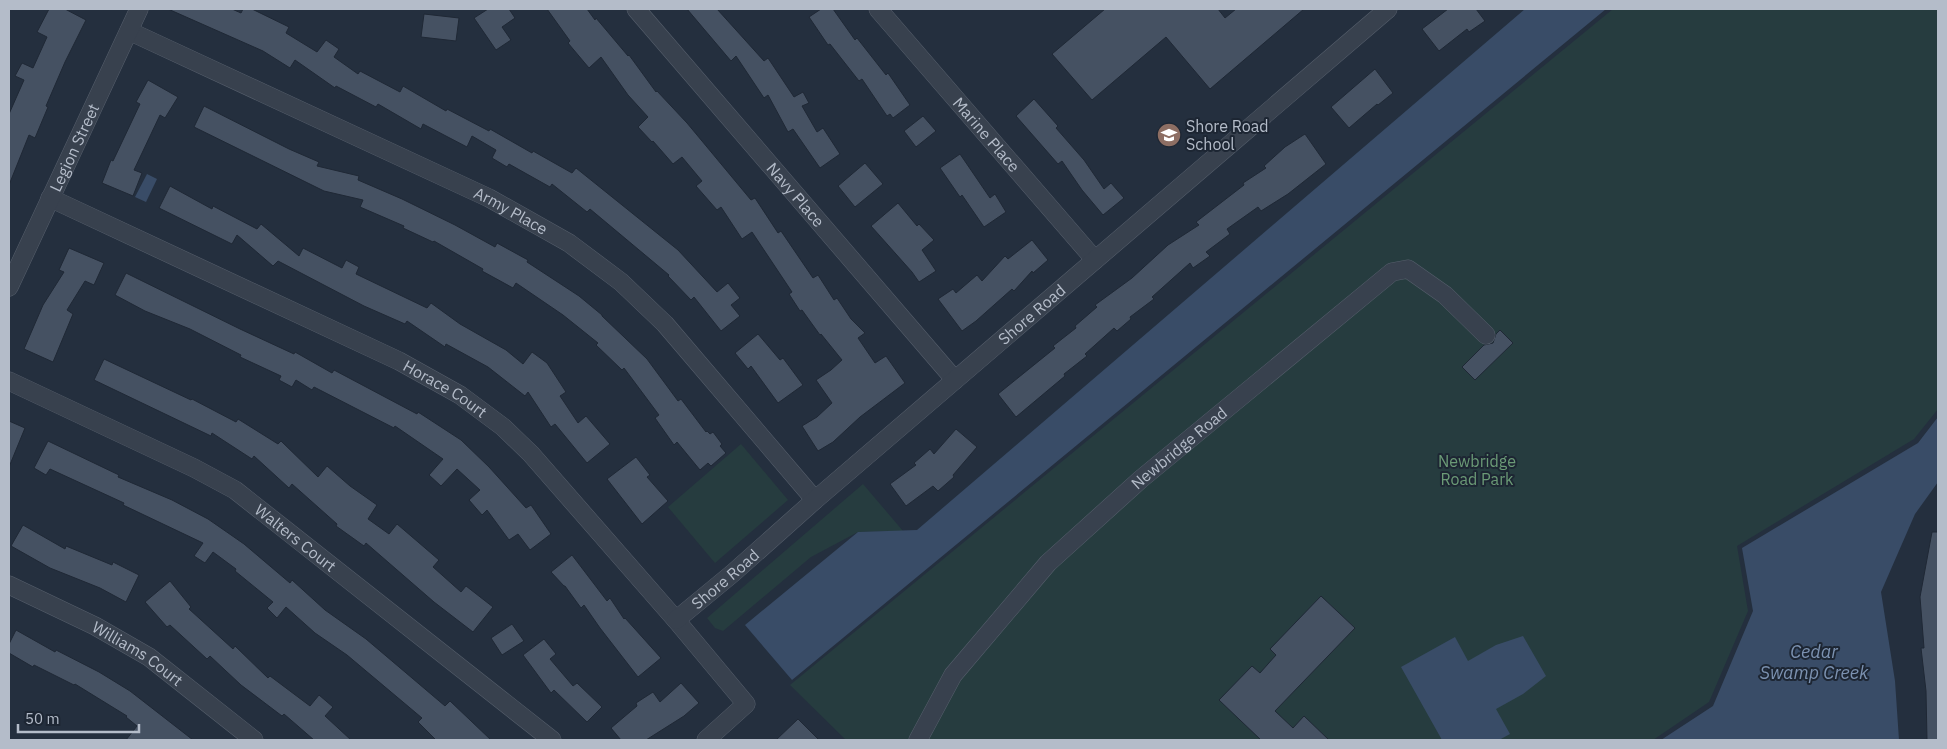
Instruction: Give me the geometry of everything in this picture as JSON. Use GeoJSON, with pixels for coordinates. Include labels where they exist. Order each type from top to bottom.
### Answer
{"type":"FeatureCollection","features":[{"type":"Feature","properties":{"kind":"street","name":"Legion Street"},"geometry":{"type":"LineString","coordinates":[[9,286],[139,9]]}},
{"type":"Feature","properties":{"kind":"street","name":"Navy Place"},"geometry":{"type":"LineString","coordinates":[[636,9],[955,380]]}},
{"type":"Feature","properties":{"kind":"street","name":"Marine Place"},"geometry":{"type":"LineString","coordinates":[[878,9],[1095,260]]}},
{"type":"Feature","properties":{"kind":"street","name":"Shore Road"},"geometry":{"type":"LineString","coordinates":[[676,620],[1388,9]]}},
{"type":"Feature","properties":{"kind":"street","name":"Army Place"},"geometry":{"type":"LineString","coordinates":[[129,30],[489,198],[568,243],[621,282],[665,324],[815,500]]}},
{"type":"Feature","properties":{"kind":"street","name":"Horace Court"},"geometry":{"type":"LineString","coordinates":[[50,198],[399,361],[460,395],[502,427],[531,454],[676,620],[746,704],[706,740]]}},
{"type":"Feature","properties":{"kind":"street","name":"Newbridge Road"},"geometry":{"type":"LineString","coordinates":[[918,740],[953,675],[1048,563],[1141,479],[1392,272],[1408,269],[1445,295],[1486,334]]}},
{"type":"Feature","properties":{"kind":"street","name":"Walters Court"},"geometry":{"type":"LineString","coordinates":[[9,382],[194,468],[235,490],[552,740]]}},
{"type":"Feature","properties":{"kind":"street","name":"Williams Court"},"geometry":{"type":"LineString","coordinates":[[9,585],[95,626],[149,657],[254,740]]}},
{"type":"Feature","properties":{"kind":"green space","name":"Newbridge Road Park"},"geometry":{"type":"Polygon","coordinates":[[[1613,9],[1938,9],[1938,409],[1914,439],[1737,546],[1748,611],[1709,702],[1653,740],[846,740],[790,685],[1613,9]]]}},
{"type":"Feature","properties":{"kind":"green space"},"geometry":{"type":"Polygon","coordinates":[[[741,444],[788,500],[715,563],[668,507],[741,444]]]}},
{"type":"Feature","properties":{"kind":"green space"},"geometry":{"type":"Polygon","coordinates":[[[863,484],[903,531],[858,532],[811,557],[723,631],[715,628],[707,618],[863,484]]]}},
{"type":"Feature","properties":{"kind":"water"},"geometry":{"type":"Polygon","coordinates":[[[1525,9],[1606,9],[792,680],[745,625],[858,532],[917,530],[1525,9]]]}},
{"type":"Feature","properties":{"kind":"water"},"geometry":{"type":"Polygon","coordinates":[[[147,174],[157,179],[146,202],[135,197],[147,174]]]}},
{"type":"Feature","properties":{"kind":"water","name":"Cedar Swamp Creek"},"geometry":{"type":"Polygon","coordinates":[[[1938,417],[1938,482],[1915,514],[1881,592],[1895,681],[1899,740],[1661,740],[1713,706],[1753,611],[1742,548],[1918,443],[1938,417]]]}},
{"type":"Feature","properties":{"kind":"water"},"geometry":{"type":"Polygon","coordinates":[[[1523,636],[1546,676],[1523,694],[1496,709],[1510,734],[1499,740],[1442,740],[1401,667],[1455,637],[1468,661],[1496,645],[1523,636]]]}},
{"type":"Feature","properties":{"kind":"building"},"geometry":{"type":"Polygon","coordinates":[[[49,9],[65,9],[86,20],[65,62],[46,106],[48,107],[35,138],[29,135],[9,185],[9,114],[24,80],[15,76],[22,63],[33,68],[47,37],[37,32],[49,9]]]}},
{"type":"Feature","properties":{"kind":"building"},"geometry":{"type":"Polygon","coordinates":[[[168,9],[232,9],[241,13],[243,9],[252,9],[289,27],[286,33],[317,52],[326,40],[339,49],[334,57],[358,74],[360,71],[400,92],[403,86],[446,111],[447,109],[489,131],[490,129],[572,173],[576,168],[678,250],[717,292],[728,283],[740,298],[731,305],[740,316],[721,331],[694,297],[691,300],[669,275],[590,209],[587,212],[552,184],[550,187],[509,164],[507,167],[492,158],[496,150],[472,136],[467,147],[423,124],[421,129],[378,104],[376,107],[336,86],[335,88],[295,60],[290,68],[263,51],[168,9]]]}},
{"type":"Feature","properties":{"kind":"building"},"geometry":{"type":"Polygon","coordinates":[[[488,9],[509,9],[515,18],[502,27],[511,40],[496,50],[474,18],[488,9]]]}},
{"type":"Feature","properties":{"kind":"building"},"geometry":{"type":"Polygon","coordinates":[[[547,9],[587,9],[595,20],[596,18],[629,55],[656,92],[687,123],[751,200],[755,198],[778,233],[781,231],[813,278],[818,275],[834,300],[837,298],[851,319],[865,333],[858,338],[875,363],[886,356],[905,383],[860,417],[833,442],[818,451],[802,426],[817,417],[832,403],[816,380],[842,360],[820,335],[802,310],[800,311],[789,294],[792,292],[752,232],[742,239],[721,207],[717,210],[696,186],[702,181],[682,157],[673,164],[638,127],[648,117],[628,95],[601,57],[589,68],[568,43],[570,41],[547,9]]]}},
{"type":"Feature","properties":{"kind":"building"},"geometry":{"type":"Polygon","coordinates":[[[687,9],[717,9],[764,61],[768,58],[794,97],[803,92],[809,103],[802,106],[817,132],[823,128],[840,154],[820,168],[793,129],[788,132],[768,95],[764,98],[736,56],[731,61],[687,9]]]}},
{"type":"Feature","properties":{"kind":"building"},"geometry":{"type":"Polygon","coordinates":[[[821,9],[833,9],[855,40],[857,38],[886,75],[888,73],[910,105],[893,118],[890,114],[887,116],[862,79],[859,81],[830,44],[828,45],[809,17],[821,9]]]}},
{"type":"Feature","properties":{"kind":"building"},"geometry":{"type":"Polygon","coordinates":[[[1105,9],[1218,9],[1225,18],[1236,9],[1304,9],[1210,89],[1166,37],[1092,100],[1052,54],[1105,9]]]}},
{"type":"Feature","properties":{"kind":"building"},"geometry":{"type":"Polygon","coordinates":[[[1448,9],[1476,9],[1485,21],[1469,32],[1467,29],[1439,51],[1422,29],[1448,9]]]}},
{"type":"Feature","properties":{"kind":"building"},"geometry":{"type":"Polygon","coordinates":[[[424,14],[459,18],[456,41],[421,37],[424,14]]]}},
{"type":"Feature","properties":{"kind":"building"},"geometry":{"type":"Polygon","coordinates":[[[1375,69],[1393,93],[1349,128],[1331,107],[1375,69]]]}},
{"type":"Feature","properties":{"kind":"building"},"geometry":{"type":"Polygon","coordinates":[[[148,80],[178,97],[165,118],[160,115],[134,170],[142,173],[133,196],[102,183],[111,160],[113,161],[140,104],[136,102],[148,80]]]}},
{"type":"Feature","properties":{"kind":"building"},"geometry":{"type":"Polygon","coordinates":[[[1034,99],[1058,126],[1056,128],[1084,160],[1104,189],[1111,183],[1124,198],[1103,215],[1082,190],[1062,161],[1058,164],[1016,116],[1034,99]]]}},
{"type":"Feature","properties":{"kind":"building"},"geometry":{"type":"Polygon","coordinates":[[[204,106],[319,162],[317,166],[359,176],[358,180],[402,199],[495,247],[497,243],[528,260],[527,262],[579,296],[602,315],[647,359],[678,401],[681,399],[706,432],[710,434],[713,432],[726,453],[711,466],[708,463],[700,470],[677,442],[674,445],[655,418],[659,415],[624,368],[622,370],[596,345],[598,343],[563,315],[516,283],[513,288],[434,241],[360,207],[363,200],[324,191],[194,127],[204,106]]]}},
{"type":"Feature","properties":{"kind":"building"},"geometry":{"type":"Polygon","coordinates":[[[923,116],[936,131],[916,147],[904,131],[923,116]]]}},
{"type":"Feature","properties":{"kind":"building"},"geometry":{"type":"Polygon","coordinates":[[[1305,134],[1326,164],[1288,194],[1261,211],[1258,207],[1227,229],[1230,234],[1206,252],[1210,256],[1193,268],[1190,263],[1152,297],[1154,299],[1130,317],[1131,319],[1117,331],[1114,328],[1085,354],[1087,356],[1064,374],[1065,376],[1016,417],[998,394],[1055,348],[1053,346],[1076,328],[1075,326],[1097,307],[1095,305],[1132,278],[1168,245],[1199,225],[1196,222],[1244,185],[1243,183],[1266,168],[1264,166],[1285,147],[1305,134]]]}},
{"type":"Feature","properties":{"kind":"building"},"geometry":{"type":"Polygon","coordinates":[[[960,154],[990,198],[995,194],[1006,212],[984,227],[940,168],[960,154]]]}},
{"type":"Feature","properties":{"kind":"building"},"geometry":{"type":"Polygon","coordinates":[[[865,163],[883,184],[855,207],[838,186],[865,163]]]}},
{"type":"Feature","properties":{"kind":"building"},"geometry":{"type":"Polygon","coordinates":[[[170,186],[212,209],[213,206],[257,229],[261,224],[299,256],[303,248],[342,268],[346,260],[359,267],[356,274],[427,308],[431,303],[460,324],[506,350],[523,364],[532,352],[547,363],[566,392],[560,396],[578,423],[586,416],[610,444],[587,463],[555,424],[551,427],[528,392],[525,396],[488,367],[446,344],[445,347],[407,321],[405,324],[364,306],[278,261],[273,266],[237,235],[232,244],[159,208],[170,186]]]}},
{"type":"Feature","properties":{"kind":"building"},"geometry":{"type":"Polygon","coordinates":[[[898,203],[917,226],[919,224],[934,240],[922,250],[936,271],[919,282],[871,226],[898,203]]]}},
{"type":"Feature","properties":{"kind":"building"},"geometry":{"type":"Polygon","coordinates":[[[1032,240],[1048,260],[1033,273],[1032,271],[1014,291],[1012,289],[962,331],[938,299],[953,289],[956,293],[977,275],[982,281],[1005,256],[1008,259],[1032,240]]]}},
{"type":"Feature","properties":{"kind":"building"},"geometry":{"type":"Polygon","coordinates":[[[69,248],[104,263],[94,285],[85,281],[67,310],[73,314],[53,362],[24,349],[43,305],[64,272],[59,270],[69,248]]]}},
{"type":"Feature","properties":{"kind":"building"},"geometry":{"type":"Polygon","coordinates":[[[126,273],[240,329],[294,354],[295,352],[332,373],[334,370],[417,414],[418,412],[461,440],[489,467],[526,508],[531,505],[551,534],[530,550],[518,534],[509,540],[487,510],[482,515],[469,500],[480,490],[457,469],[441,486],[429,475],[443,459],[395,426],[394,428],[314,387],[312,390],[296,380],[292,387],[279,380],[281,376],[240,357],[241,355],[190,329],[145,311],[115,295],[126,273]]]}},
{"type":"Feature","properties":{"kind":"building"},"geometry":{"type":"Polygon","coordinates":[[[1500,330],[1513,343],[1475,380],[1462,367],[1484,345],[1493,343],[1496,334],[1500,330]]]}},
{"type":"Feature","properties":{"kind":"building"},"geometry":{"type":"Polygon","coordinates":[[[758,334],[780,360],[783,358],[803,385],[778,403],[751,366],[748,369],[735,353],[758,334]]]}},
{"type":"Feature","properties":{"kind":"building"},"geometry":{"type":"Polygon","coordinates":[[[104,359],[192,399],[236,422],[238,419],[278,444],[281,441],[318,477],[327,466],[350,486],[377,505],[368,519],[389,534],[397,524],[439,560],[433,567],[461,592],[466,586],[493,607],[473,632],[434,602],[366,543],[364,546],[336,526],[337,524],[292,484],[289,488],[254,456],[252,459],[212,433],[211,436],[94,380],[104,359]]]}},
{"type":"Feature","properties":{"kind":"building"},"geometry":{"type":"Polygon","coordinates":[[[9,421],[25,428],[9,467],[9,421]]]}},
{"type":"Feature","properties":{"kind":"building"},"geometry":{"type":"Polygon","coordinates":[[[956,429],[977,447],[953,475],[954,477],[938,491],[933,486],[906,506],[890,484],[916,465],[914,463],[930,449],[934,454],[956,429]]]}},
{"type":"Feature","properties":{"kind":"building"},"geometry":{"type":"Polygon","coordinates":[[[48,441],[119,475],[118,477],[172,500],[208,519],[244,544],[290,583],[292,580],[325,610],[366,639],[445,706],[450,701],[491,740],[436,740],[418,722],[422,718],[347,655],[315,633],[286,607],[277,618],[267,608],[273,602],[235,571],[236,569],[213,552],[205,563],[194,556],[203,543],[123,505],[124,503],[50,469],[46,475],[34,468],[48,441]]]}},
{"type":"Feature","properties":{"kind":"building"},"geometry":{"type":"Polygon","coordinates":[[[636,457],[650,475],[647,477],[668,501],[642,524],[607,479],[636,457]]]}},
{"type":"Feature","properties":{"kind":"building"},"geometry":{"type":"Polygon","coordinates":[[[23,525],[65,549],[66,546],[112,565],[113,562],[139,575],[126,602],[100,588],[50,568],[11,546],[23,525]]]}},
{"type":"Feature","properties":{"kind":"building"},"geometry":{"type":"Polygon","coordinates":[[[1932,532],[1938,532],[1938,740],[1927,740],[1926,691],[1921,648],[1924,648],[1920,597],[1932,532]]]}},
{"type":"Feature","properties":{"kind":"building"},"geometry":{"type":"Polygon","coordinates":[[[572,555],[607,601],[610,598],[624,619],[661,658],[638,677],[584,605],[581,608],[565,586],[551,572],[572,555]]]}},
{"type":"Feature","properties":{"kind":"building"},"geometry":{"type":"Polygon","coordinates":[[[170,581],[191,607],[189,609],[233,649],[235,646],[268,678],[270,676],[310,706],[319,695],[333,707],[325,716],[351,740],[314,740],[284,714],[282,716],[241,685],[210,656],[207,659],[170,625],[167,627],[145,602],[170,581]]]}},
{"type":"Feature","properties":{"kind":"building"},"geometry":{"type":"Polygon","coordinates":[[[1321,596],[1355,628],[1275,711],[1293,728],[1304,716],[1329,740],[1261,740],[1219,700],[1252,666],[1260,673],[1276,655],[1270,649],[1321,596]]]}},
{"type":"Feature","properties":{"kind":"building"},"geometry":{"type":"Polygon","coordinates":[[[512,624],[524,641],[502,655],[491,638],[512,624]]]}},
{"type":"Feature","properties":{"kind":"building"},"geometry":{"type":"Polygon","coordinates":[[[16,630],[55,652],[56,650],[99,672],[130,691],[193,740],[126,740],[137,726],[127,716],[75,684],[34,665],[33,667],[9,653],[9,644],[16,630]]]}},
{"type":"Feature","properties":{"kind":"building"},"geometry":{"type":"Polygon","coordinates":[[[544,639],[556,654],[550,659],[573,686],[577,683],[602,707],[587,722],[554,690],[551,693],[523,655],[544,639]]]}},
{"type":"Feature","properties":{"kind":"building"},"geometry":{"type":"Polygon","coordinates":[[[681,683],[699,703],[684,716],[646,740],[621,740],[611,728],[637,706],[636,703],[653,692],[660,702],[681,683]]]}},
{"type":"Feature","properties":{"kind":"building"},"geometry":{"type":"Polygon","coordinates":[[[798,719],[819,740],[776,740],[798,719]]]}},
{"type":"Feature","properties":{"kind":"place","name":"Shore Road School"},"geometry":{"type":"Point","coordinates":[1169,135]}}]}
